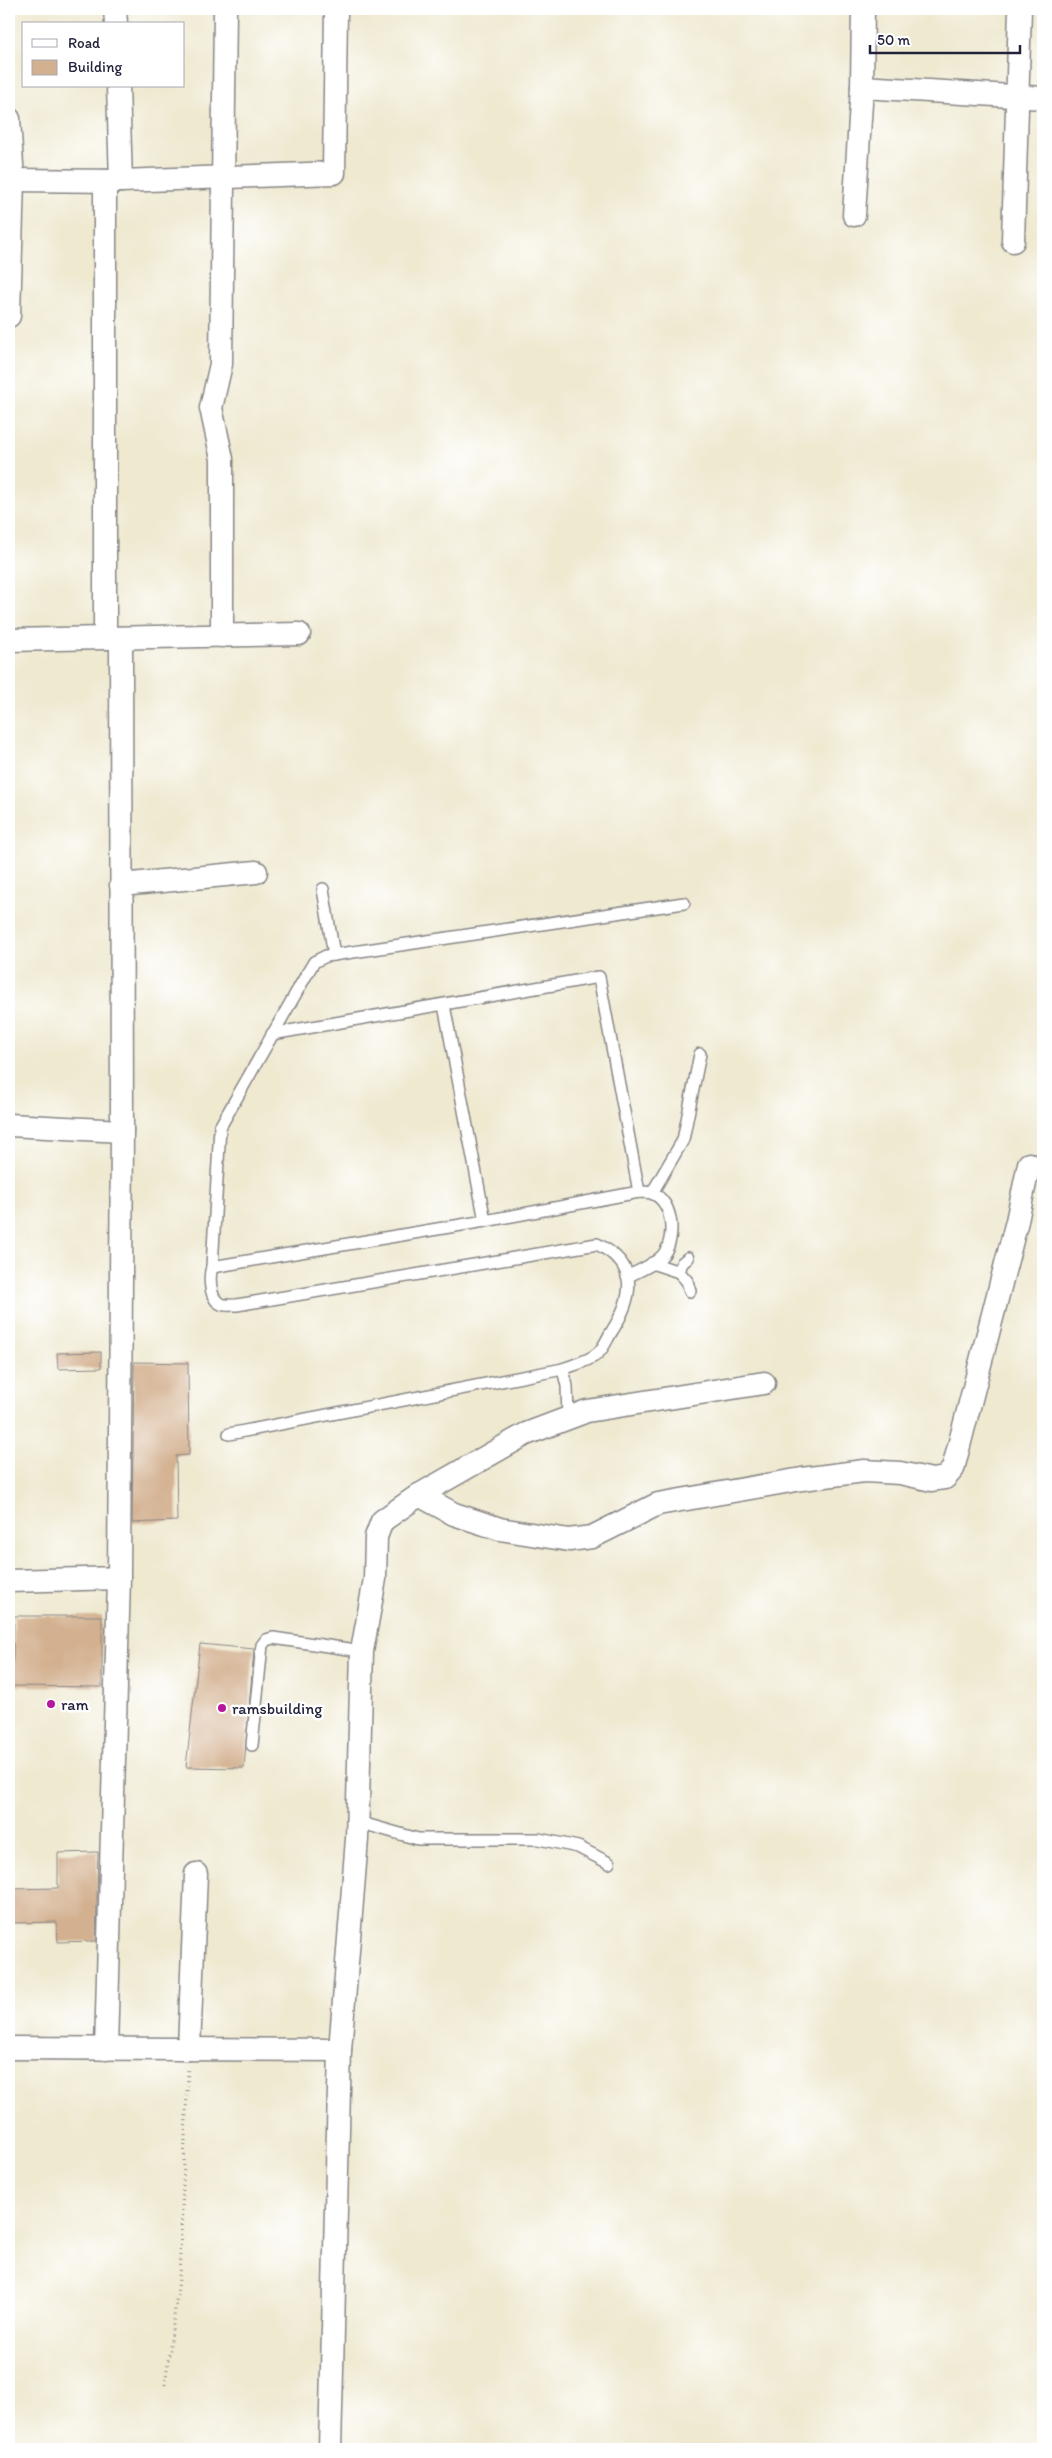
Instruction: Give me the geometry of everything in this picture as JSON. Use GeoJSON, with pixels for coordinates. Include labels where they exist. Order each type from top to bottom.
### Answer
{"type":"FeatureCollection","features":[{"type":"Feature","properties":{"kind":"street"},"geometry":{"type":"LineString","coordinates":[[115,9],[116,22]]}},
{"type":"Feature","properties":{"kind":"street"},"geometry":{"type":"LineString","coordinates":[[222,636],[222,459],[211,408],[221,364],[225,9]]}},
{"type":"Feature","properties":{"kind":"street"},"geometry":{"type":"LineString","coordinates":[[11,180],[113,181],[334,173],[336,9]]}},
{"type":"Feature","properties":{"kind":"street"},"geometry":{"type":"LineString","coordinates":[[854,216],[862,88],[863,9]]}},
{"type":"Feature","properties":{"kind":"street"},"geometry":{"type":"LineString","coordinates":[[1013,242],[1019,97],[1020,9]]}},
{"type":"Feature","properties":{"kind":"street"},"geometry":{"type":"LineString","coordinates":[[106,2049],[119,1578],[122,1131],[121,885],[113,638],[113,181],[118,88]]}},
{"type":"Feature","properties":{"kind":"street"},"geometry":{"type":"LineString","coordinates":[[862,88],[1043,98]]}},
{"type":"Feature","properties":{"kind":"street"},"geometry":{"type":"LineString","coordinates":[[9,119],[11,180],[9,316]]}},
{"type":"Feature","properties":{"kind":"street"},"geometry":{"type":"LineString","coordinates":[[9,640],[299,634]]}},
{"type":"Feature","properties":{"kind":"street"},"geometry":{"type":"LineString","coordinates":[[121,885],[256,872]]}},
{"type":"Feature","properties":{"kind":"street"},"geometry":{"type":"LineString","coordinates":[[9,1125],[122,1131]]}},
{"type":"Feature","properties":{"kind":"street"},"geometry":{"type":"LineString","coordinates":[[419,1495],[454,1514],[500,1529],[569,1540],[592,1537],[658,1504],[802,1479],[864,1471],[900,1473],[932,1480],[945,1478],[953,1469],[1017,1221],[1029,1164]]}},
{"type":"Feature","properties":{"kind":"street"},"geometry":{"type":"LineString","coordinates":[[330,2449],[340,2050],[358,1822],[362,1651],[374,1579],[376,1536],[382,1521],[419,1495],[526,1434],[586,1411],[764,1383]]}},
{"type":"Feature","properties":{"kind":"street"},"geometry":{"type":"LineString","coordinates":[[9,1581],[119,1578]]}},
{"type":"Feature","properties":{"kind":"street"},"geometry":{"type":"LineString","coordinates":[[189,2049],[196,1874]]}},
{"type":"Feature","properties":{"kind":"street"},"geometry":{"type":"LineString","coordinates":[[9,2048],[340,2050]]}},
{"type":"Feature","properties":{"kind":"lane"},"geometry":{"type":"LineString","coordinates":[[323,890],[334,955]]}},
{"type":"Feature","properties":{"kind":"lane"},"geometry":{"type":"LineString","coordinates":[[229,1434],[563,1369],[598,1354],[628,1300],[629,1283],[623,1265],[612,1252],[597,1244],[237,1305],[222,1305],[216,1300],[209,1274],[212,1267],[220,1127],[314,962],[326,956],[684,903]]}},
{"type":"Feature","properties":{"kind":"lane"},"geometry":{"type":"LineString","coordinates":[[272,1034],[599,977],[639,1192]]}},
{"type":"Feature","properties":{"kind":"lane"},"geometry":{"type":"LineString","coordinates":[[444,1005],[485,1221]]}},
{"type":"Feature","properties":{"kind":"lane"},"geometry":{"type":"LineString","coordinates":[[652,1193],[683,1140],[700,1054]]}},
{"type":"Feature","properties":{"kind":"lane"},"geometry":{"type":"LineString","coordinates":[[212,1267],[485,1221],[639,1192],[652,1193],[664,1203],[670,1220],[671,1238],[661,1258],[627,1277]]}},
{"type":"Feature","properties":{"kind":"lane"},"geometry":{"type":"LineString","coordinates":[[679,1272],[682,1262],[688,1258]]}},
{"type":"Feature","properties":{"kind":"lane"},"geometry":{"type":"LineString","coordinates":[[652,1263],[679,1272],[687,1281],[690,1291]]}},
{"type":"Feature","properties":{"kind":"lane"},"geometry":{"type":"LineString","coordinates":[[563,1369],[567,1386],[568,1418]]}},
{"type":"Feature","properties":{"kind":"lane"},"geometry":{"type":"LineString","coordinates":[[252,1745],[262,1645],[266,1640],[273,1638],[362,1651]]}},
{"type":"Feature","properties":{"kind":"lane"},"geometry":{"type":"LineString","coordinates":[[358,1822],[418,1839],[539,1839],[578,1847],[609,1863]]}},
{"type":"Feature","properties":{"kind":"path"},"geometry":{"type":"LineString","coordinates":[[165,2385],[179,2279],[189,2049]]}},
{"type":"Feature","properties":{"kind":"building"},"geometry":{"type":"Polygon","coordinates":[[[101,1352],[101,1368],[58,1369],[57,1353],[101,1352]]]}},
{"type":"Feature","properties":{"kind":"building"},"geometry":{"type":"Polygon","coordinates":[[[134,1362],[188,1363],[189,1455],[176,1456],[177,1521],[132,1523],[134,1362]]]}},
{"type":"Feature","properties":{"kind":"building"},"geometry":{"type":"Polygon","coordinates":[[[14,1616],[102,1616],[102,1687],[12,1686],[14,1616]]]}},
{"type":"Feature","properties":{"kind":"building","name":"ramsbuilding"},"geometry":{"type":"Polygon","coordinates":[[[200,1644],[254,1649],[244,1768],[186,1767],[200,1644]]]}},
{"type":"Feature","properties":{"kind":"building"},"geometry":{"type":"Polygon","coordinates":[[[98,1852],[96,1941],[58,1942],[57,1922],[11,1923],[11,1889],[58,1888],[58,1853],[98,1852]]]}},
{"type":"Feature","properties":{"kind":"place","name":"ram"},"geometry":{"type":"Point","coordinates":[51,1704]}},
{"type":"Feature","properties":{"kind":"place","name":"ramsbuilding"},"geometry":{"type":"Point","coordinates":[222,1708]}}]}
